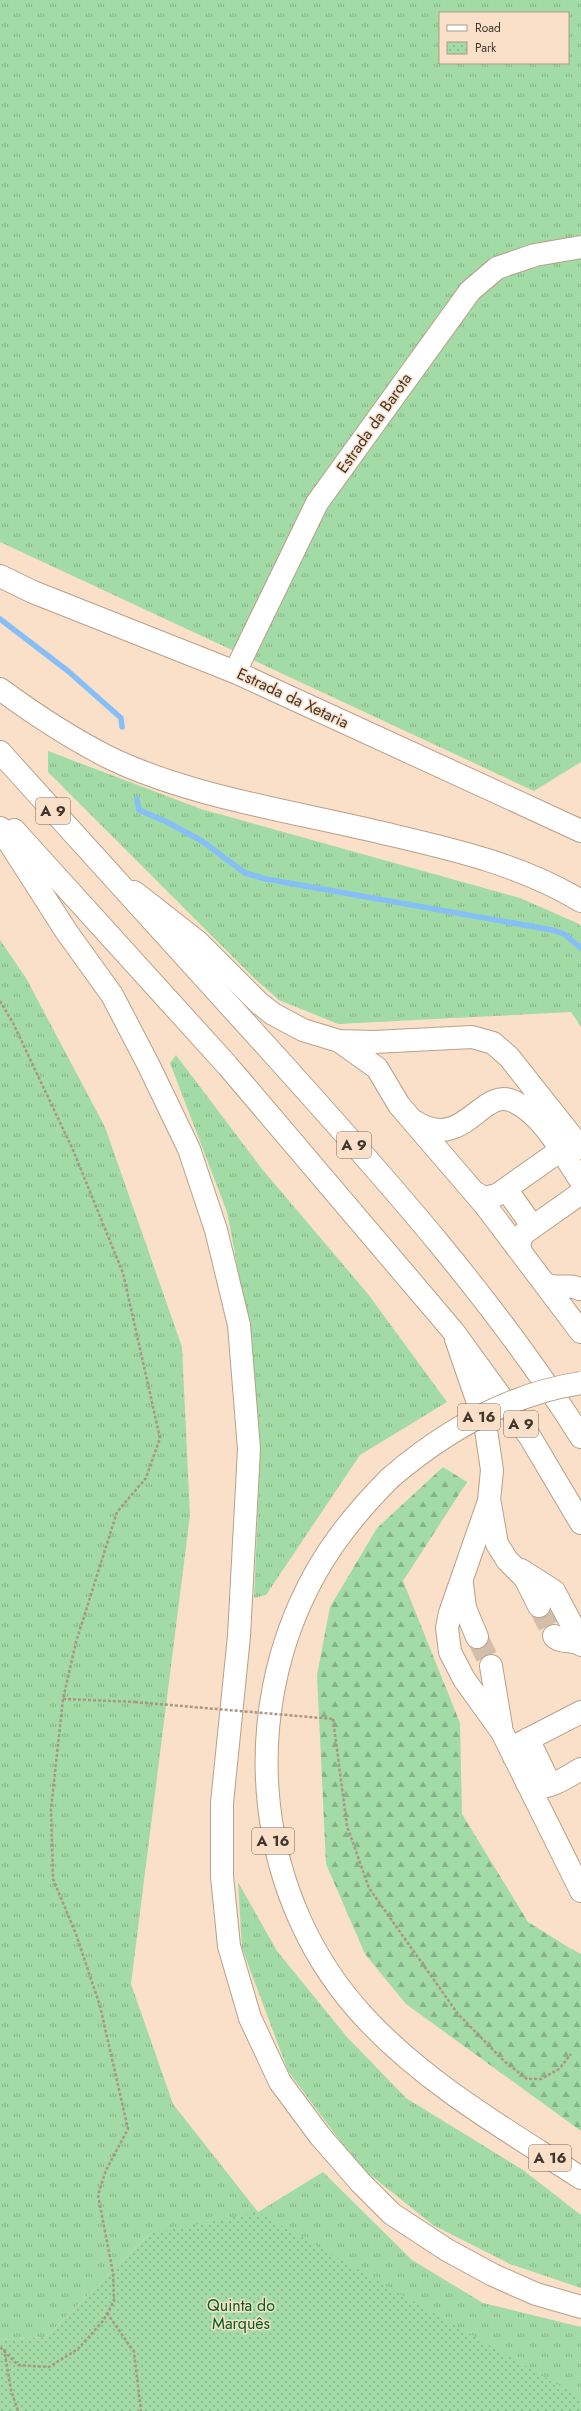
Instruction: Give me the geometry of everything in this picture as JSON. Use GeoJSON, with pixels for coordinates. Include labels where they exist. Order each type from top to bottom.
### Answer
{"type":"FeatureCollection","features":[{"type":"Feature","properties":{"kind":"main road","name":"Estrada da Barota"},"geometry":{"type":"LineString","coordinates":[[235,672],[317,503],[470,291],[497,268],[535,255],[581,247]]}},
{"type":"Feature","properties":{"kind":"main road","name":"Estrada da Xetaria"},"geometry":{"type":"LineString","coordinates":[[0,576],[33,592],[235,672],[579,824]]}},
{"type":"Feature","properties":{"kind":"main road"},"geometry":{"type":"LineString","coordinates":[[0,689],[68,736],[107,756],[149,774],[226,797],[468,854],[533,876],[581,901]]}},
{"type":"Feature","properties":{"kind":"main road","name":"A 9"},"geometry":{"type":"LineString","coordinates":[[0,752],[324,1111],[429,1232],[481,1295],[528,1359],[581,1437]]}},
{"type":"Feature","properties":{"kind":"main road","name":"A 9"},"geometry":{"type":"LineString","coordinates":[[0,815],[227,1065],[453,1331],[530,1437],[581,1523]]}},
{"type":"Feature","properties":{"kind":"main road"},"geometry":{"type":"LineString","coordinates":[[0,828],[66,931],[112,995],[148,1064],[189,1149],[216,1230],[239,1325],[249,1449],[239,1636],[222,1804],[222,1876],[229,1946],[250,2018],[280,2082],[325,2142],[360,2182],[392,2214],[447,2250],[493,2275],[536,2294],[581,2308]]}},
{"type":"Feature","properties":{"kind":"main road"},"geometry":{"type":"LineString","coordinates":[[107,870],[198,942],[244,990],[273,1014],[304,1030],[339,1041],[374,1042],[472,1036],[493,1043],[509,1057],[552,1108],[574,1149],[581,1181]]}},
{"type":"Feature","properties":{"kind":"main road"},"geometry":{"type":"LineString","coordinates":[[339,1041],[377,1068],[392,1096],[473,1191],[546,1284],[581,1332]]}},
{"type":"Feature","properties":{"kind":"main road"},"geometry":{"type":"LineString","coordinates":[[413,1120],[429,1129],[453,1129],[495,1100],[507,1099],[522,1106],[574,1149]]}},
{"type":"Feature","properties":{"kind":"main road"},"geometry":{"type":"LineString","coordinates":[[473,1191],[484,1198],[490,1198],[574,1149]]}},
{"type":"Feature","properties":{"kind":"main road"},"geometry":{"type":"LineString","coordinates":[[506,1189],[533,1227]]}},
{"type":"Feature","properties":{"kind":"main road"},"geometry":{"type":"LineString","coordinates":[[521,1252],[519,1239],[533,1227],[581,1193]]}},
{"type":"Feature","properties":{"kind":"main road"},"geometry":{"type":"LineString","coordinates":[[546,1284],[556,1288],[572,1286],[579,1289]]}},
{"type":"Feature","properties":{"kind":"main road"},"geometry":{"type":"LineString","coordinates":[[453,1331],[485,1423],[492,1470],[489,1501],[447,1628],[450,1652],[464,1679],[502,1732],[581,1891]]}},
{"type":"Feature","properties":{"kind":"main road","name":"A 16"},"geometry":{"type":"LineString","coordinates":[[581,1383],[528,1396],[491,1411],[448,1434],[419,1453],[390,1478],[361,1508],[333,1545],[301,1602],[283,1647],[273,1687],[267,1728],[265,1768],[268,1806],[274,1843],[285,1884],[300,1921],[334,1978],[366,2019],[394,2048],[426,2073],[581,2178]]}},
{"type":"Feature","properties":{"kind":"main road"},"geometry":{"type":"LineString","coordinates":[[489,1501],[497,1544],[507,1560],[525,1578],[539,1606]]}},
{"type":"Feature","properties":{"kind":"main road"},"geometry":{"type":"LineString","coordinates":[[507,1560],[554,1591],[581,1642]]}},
{"type":"Feature","properties":{"kind":"main road"},"geometry":{"type":"LineString","coordinates":[[463,1579],[461,1590],[465,1608],[477,1637]]}},
{"type":"Feature","properties":{"kind":"main road"},"geometry":{"type":"LineString","coordinates":[[554,1636],[560,1640],[574,1642],[581,1645]]}},
{"type":"Feature","properties":{"kind":"main road"},"geometry":{"type":"LineString","coordinates":[[491,1666],[502,1732]]}},
{"type":"Feature","properties":{"kind":"main road"},"geometry":{"type":"LineString","coordinates":[[514,1757],[516,1747],[528,1739],[581,1712]]}},
{"type":"Feature","properties":{"kind":"main road"},"geometry":{"type":"LineString","coordinates":[[528,1739],[550,1784]]}},
{"type":"Feature","properties":{"kind":"main road"},"geometry":{"type":"LineString","coordinates":[[527,1783],[538,1789],[581,1769]]}},
{"type":"Feature","properties":{"kind":"path"},"geometry":{"type":"LineString","coordinates":[[0,1002],[13,1024],[73,1150],[123,1273],[160,1438],[146,1478],[117,1512],[76,1642],[63,1700],[52,1809],[53,1879],[76,1934],[100,2006],[128,2129],[106,2170],[98,2195],[113,2273],[114,2301],[107,2313],[78,2349],[49,2367],[18,2365],[4,2349],[0,2347]]}},
{"type":"Feature","properties":{"kind":"path"},"geometry":{"type":"LineString","coordinates":[[63,1700],[134,1702],[333,1719],[347,1826],[369,1888],[449,2002],[458,2014],[504,2061],[527,2079],[541,2079],[559,2069],[571,2054]]}},
{"type":"Feature","properties":{"kind":"path"},"geometry":{"type":"LineString","coordinates":[[107,2313],[134,2352],[141,2411]]}},
{"type":"Feature","properties":{"kind":"path"},"geometry":{"type":"LineString","coordinates":[[4,2349],[11,2390],[18,2411]]}},
{"type":"Feature","properties":{"kind":"green space"},"geometry":{"type":"Polygon","coordinates":[[[0,0],[581,0],[581,762],[534,791],[0,542],[0,0]]]}},
{"type":"Feature","properties":{"kind":"green space"},"geometry":{"type":"Polygon","coordinates":[[[48,751],[201,809],[520,898],[577,923],[581,926],[581,1027],[571,1012],[338,1024],[279,1000],[255,979],[48,772],[48,751]]]}},
{"type":"Feature","properties":{"kind":"green space"},"geometry":{"type":"Polygon","coordinates":[[[0,940],[26,978],[105,1127],[182,1347],[190,1515],[131,1984],[173,2104],[258,2212],[323,2172],[412,2260],[483,2303],[581,2327],[581,2411],[149,2234],[46,2337],[0,2340],[0,940]]]}},
{"type":"Feature","properties":{"kind":"green space"},"geometry":{"type":"Polygon","coordinates":[[[176,1055],[262,1169],[368,1294],[447,1402],[360,1455],[266,1595],[254,1598],[260,1461],[249,1328],[227,1212],[170,1063],[176,1055]]]}},
{"type":"Feature","properties":{"kind":"green space"},"geometry":{"type":"Polygon","coordinates":[[[443,1467],[467,1482],[403,1581],[460,1723],[462,1814],[528,1922],[568,1947],[581,1966],[581,2131],[406,2004],[365,1954],[326,1864],[317,1675],[330,1607],[377,1528],[443,1467]]]}},
{"type":"Feature","properties":{"kind":"green space"},"geometry":{"type":"Polygon","coordinates":[[[238,1882],[277,1951],[347,2037],[406,2098],[523,2170],[581,2215],[581,2288],[510,2264],[433,2225],[358,2165],[288,2071],[242,1948],[238,1882]]]}},
{"type":"Feature","properties":{"kind":"green space"},"geometry":{"type":"Polygon","coordinates":[[[568,1947],[581,1954],[581,1966],[568,1947]]]}},
{"type":"Feature","properties":{"kind":"green space","name":"Quinta do Marquês"},"geometry":{"type":"Polygon","coordinates":[[[258,2212],[581,2398],[581,2411],[0,2411],[0,2340],[46,2337],[149,2234],[258,2212]]]}},
{"type":"Feature","properties":{"kind":"waterway"},"geometry":{"type":"LineString","coordinates":[[0,619],[68,671],[121,718],[122,727]]}},
{"type":"Feature","properties":{"kind":"waterway"},"geometry":{"type":"LineString","coordinates":[[137,799],[139,810],[167,822],[202,841],[245,873],[266,879],[552,930],[564,934],[581,948]]}},
{"type":"Feature","properties":{"kind":"tunnel"},"geometry":{"type":"LineString","coordinates":[[539,1606],[554,1636]]}},
{"type":"Feature","properties":{"kind":"tunnel"},"geometry":{"type":"LineString","coordinates":[[477,1637],[491,1666]]}}]}
